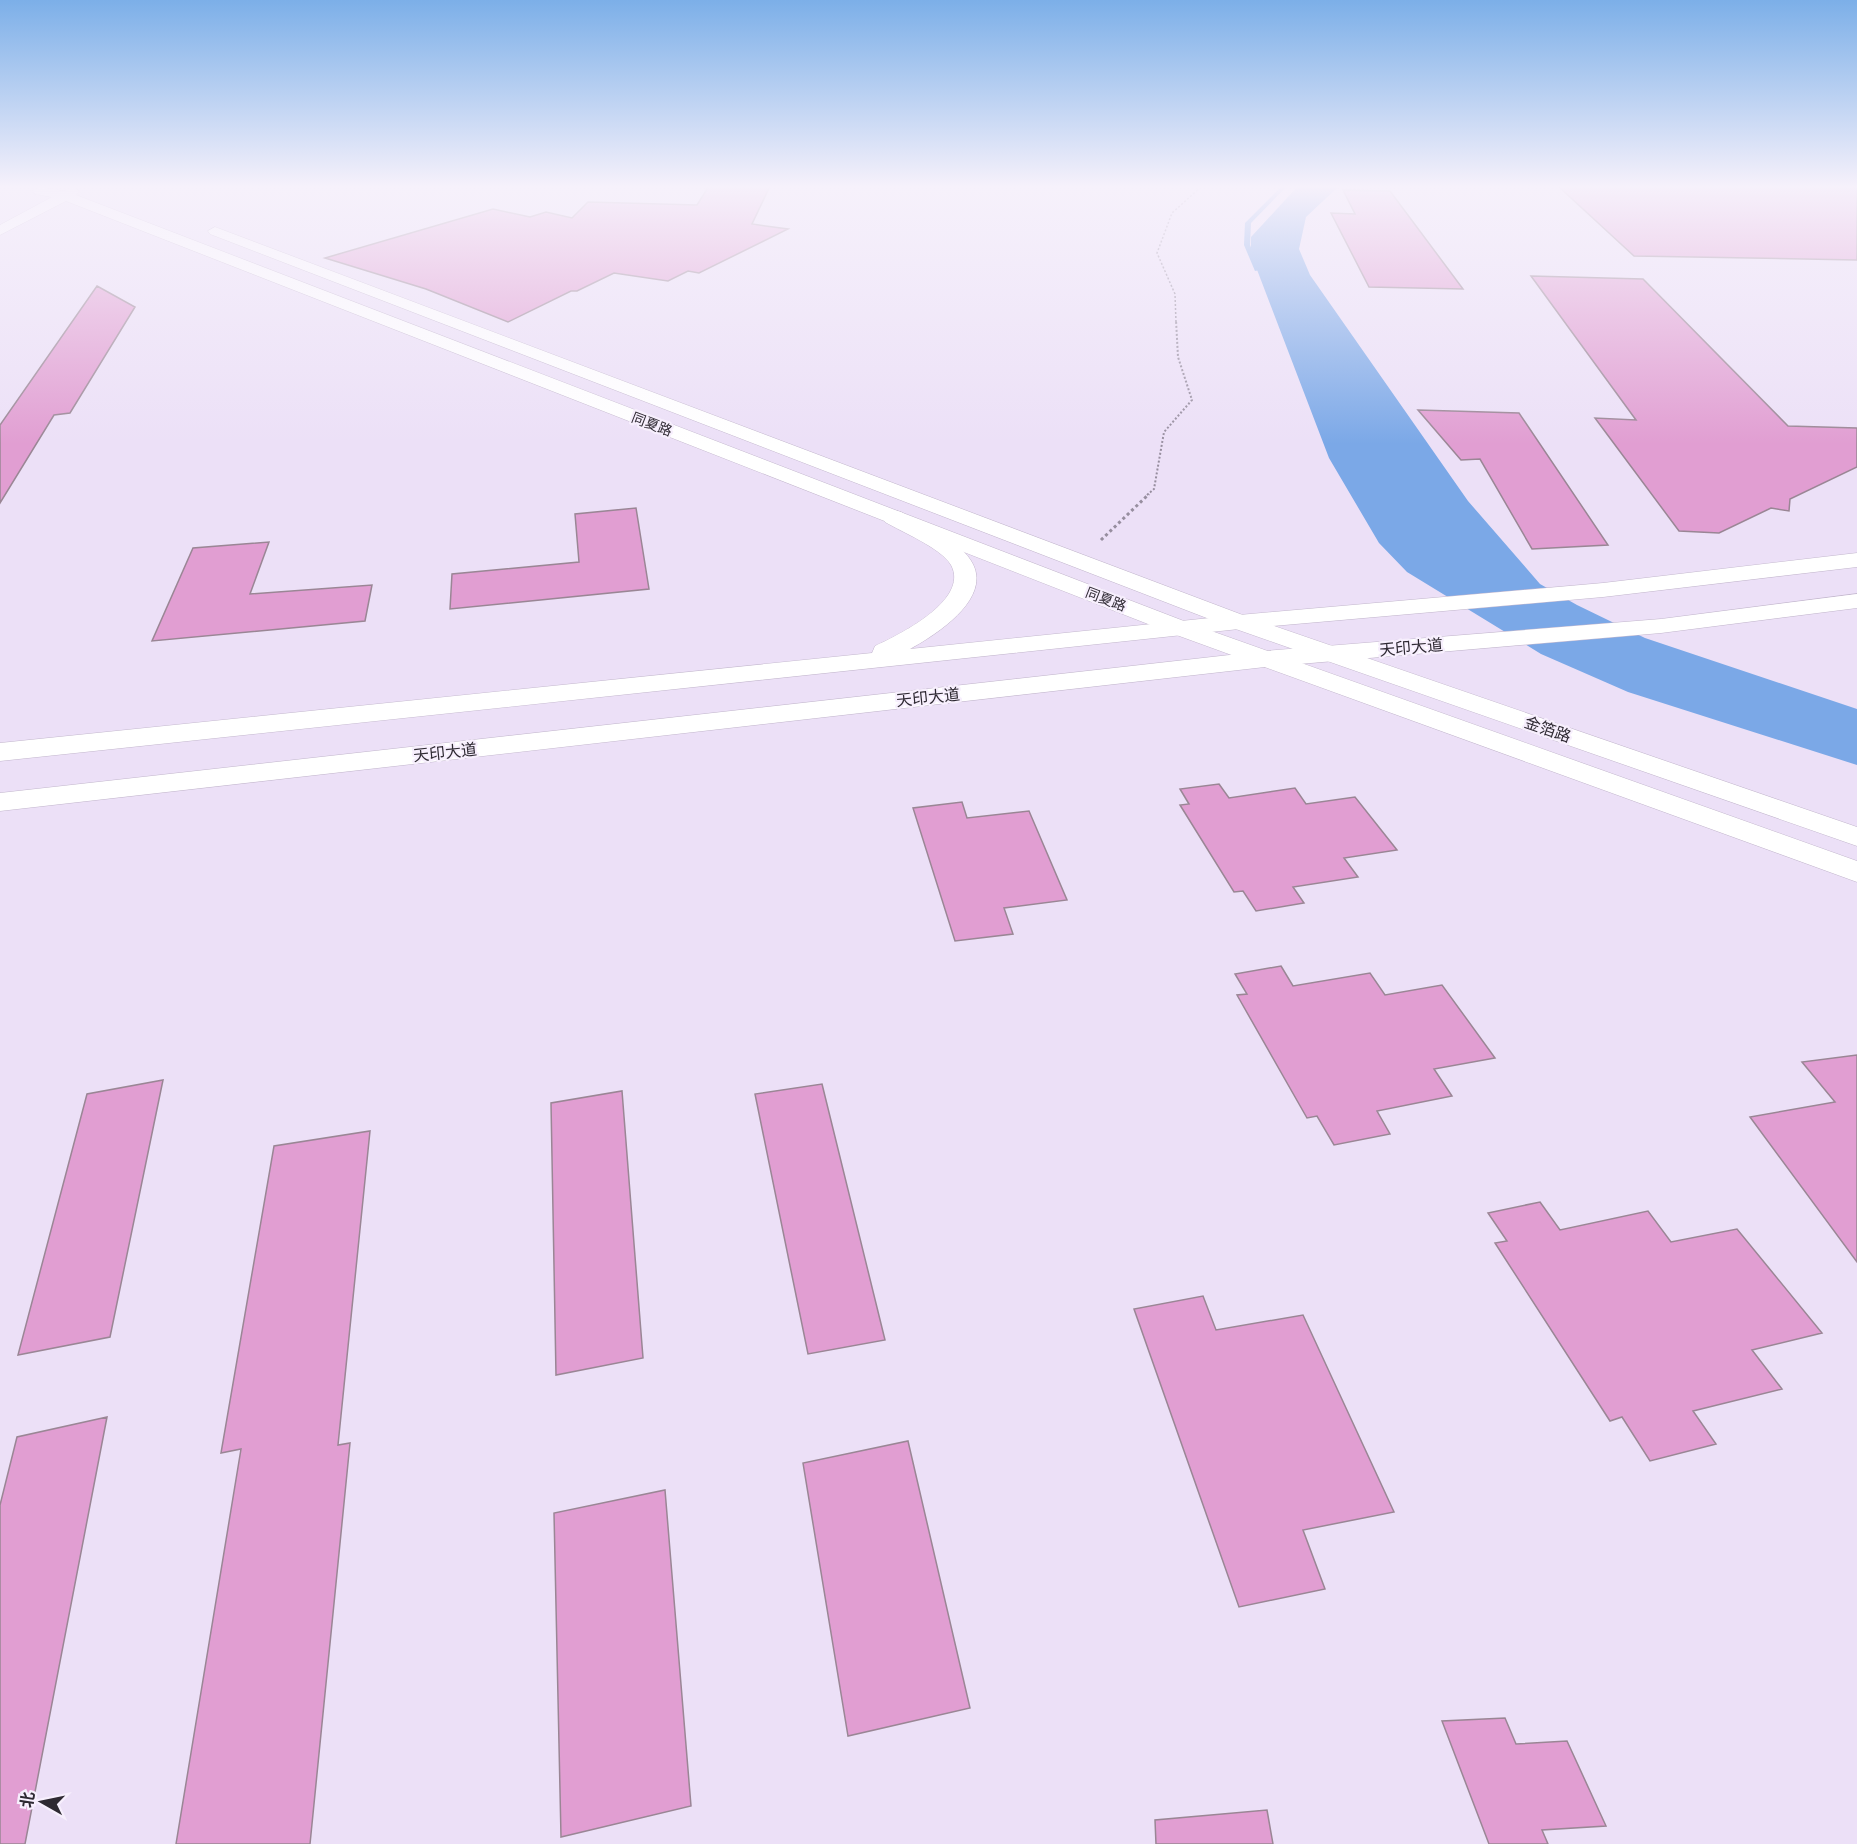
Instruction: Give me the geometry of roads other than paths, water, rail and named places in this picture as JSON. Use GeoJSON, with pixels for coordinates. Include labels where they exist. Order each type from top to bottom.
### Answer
{"type":"FeatureCollection","features":[{"type":"Feature","properties":{"kind":"main road","name":"同夏路"},"geometry":{"type":"LineString","coordinates":[[262,272],[892,517],[1265,659]]}},
{"type":"Feature","properties":{"kind":"main road","name":"同夏路"},"geometry":{"type":"LineString","coordinates":[[323,272],[1239,622]]}},
{"type":"Feature","properties":{"kind":"main road"},"geometry":{"type":"LineString","coordinates":[[852,662],[888,650],[915,637],[935,621],[963,592],[967,576],[961,563],[940,545],[892,517]]}},
{"type":"Feature","properties":{"kind":"main road"},"geometry":{"type":"LineString","coordinates":[[0,752],[1239,622],[1603,590],[1857,560]]}},
{"type":"Feature","properties":{"kind":"main road","name":"天印大道"},"geometry":{"type":"LineString","coordinates":[[0,802],[1265,659],[1661,626],[1857,601]]}},
{"type":"Feature","properties":{"kind":"main road","name":"金箔路"},"geometry":{"type":"LineString","coordinates":[[1239,622],[1857,837]]}},
{"type":"Feature","properties":{"kind":"main road","name":"金箔路"},"geometry":{"type":"LineString","coordinates":[[1265,659],[1857,872]]}},
{"type":"Feature","properties":{"kind":"water"},"geometry":{"type":"Polygon","coordinates":[[[1258,272],[1309,272],[1468,501],[1540,584],[1645,638],[1857,709],[1857,765],[1628,692],[1541,654],[1407,572],[1379,543],[1329,458],[1258,272]]]}}]}
